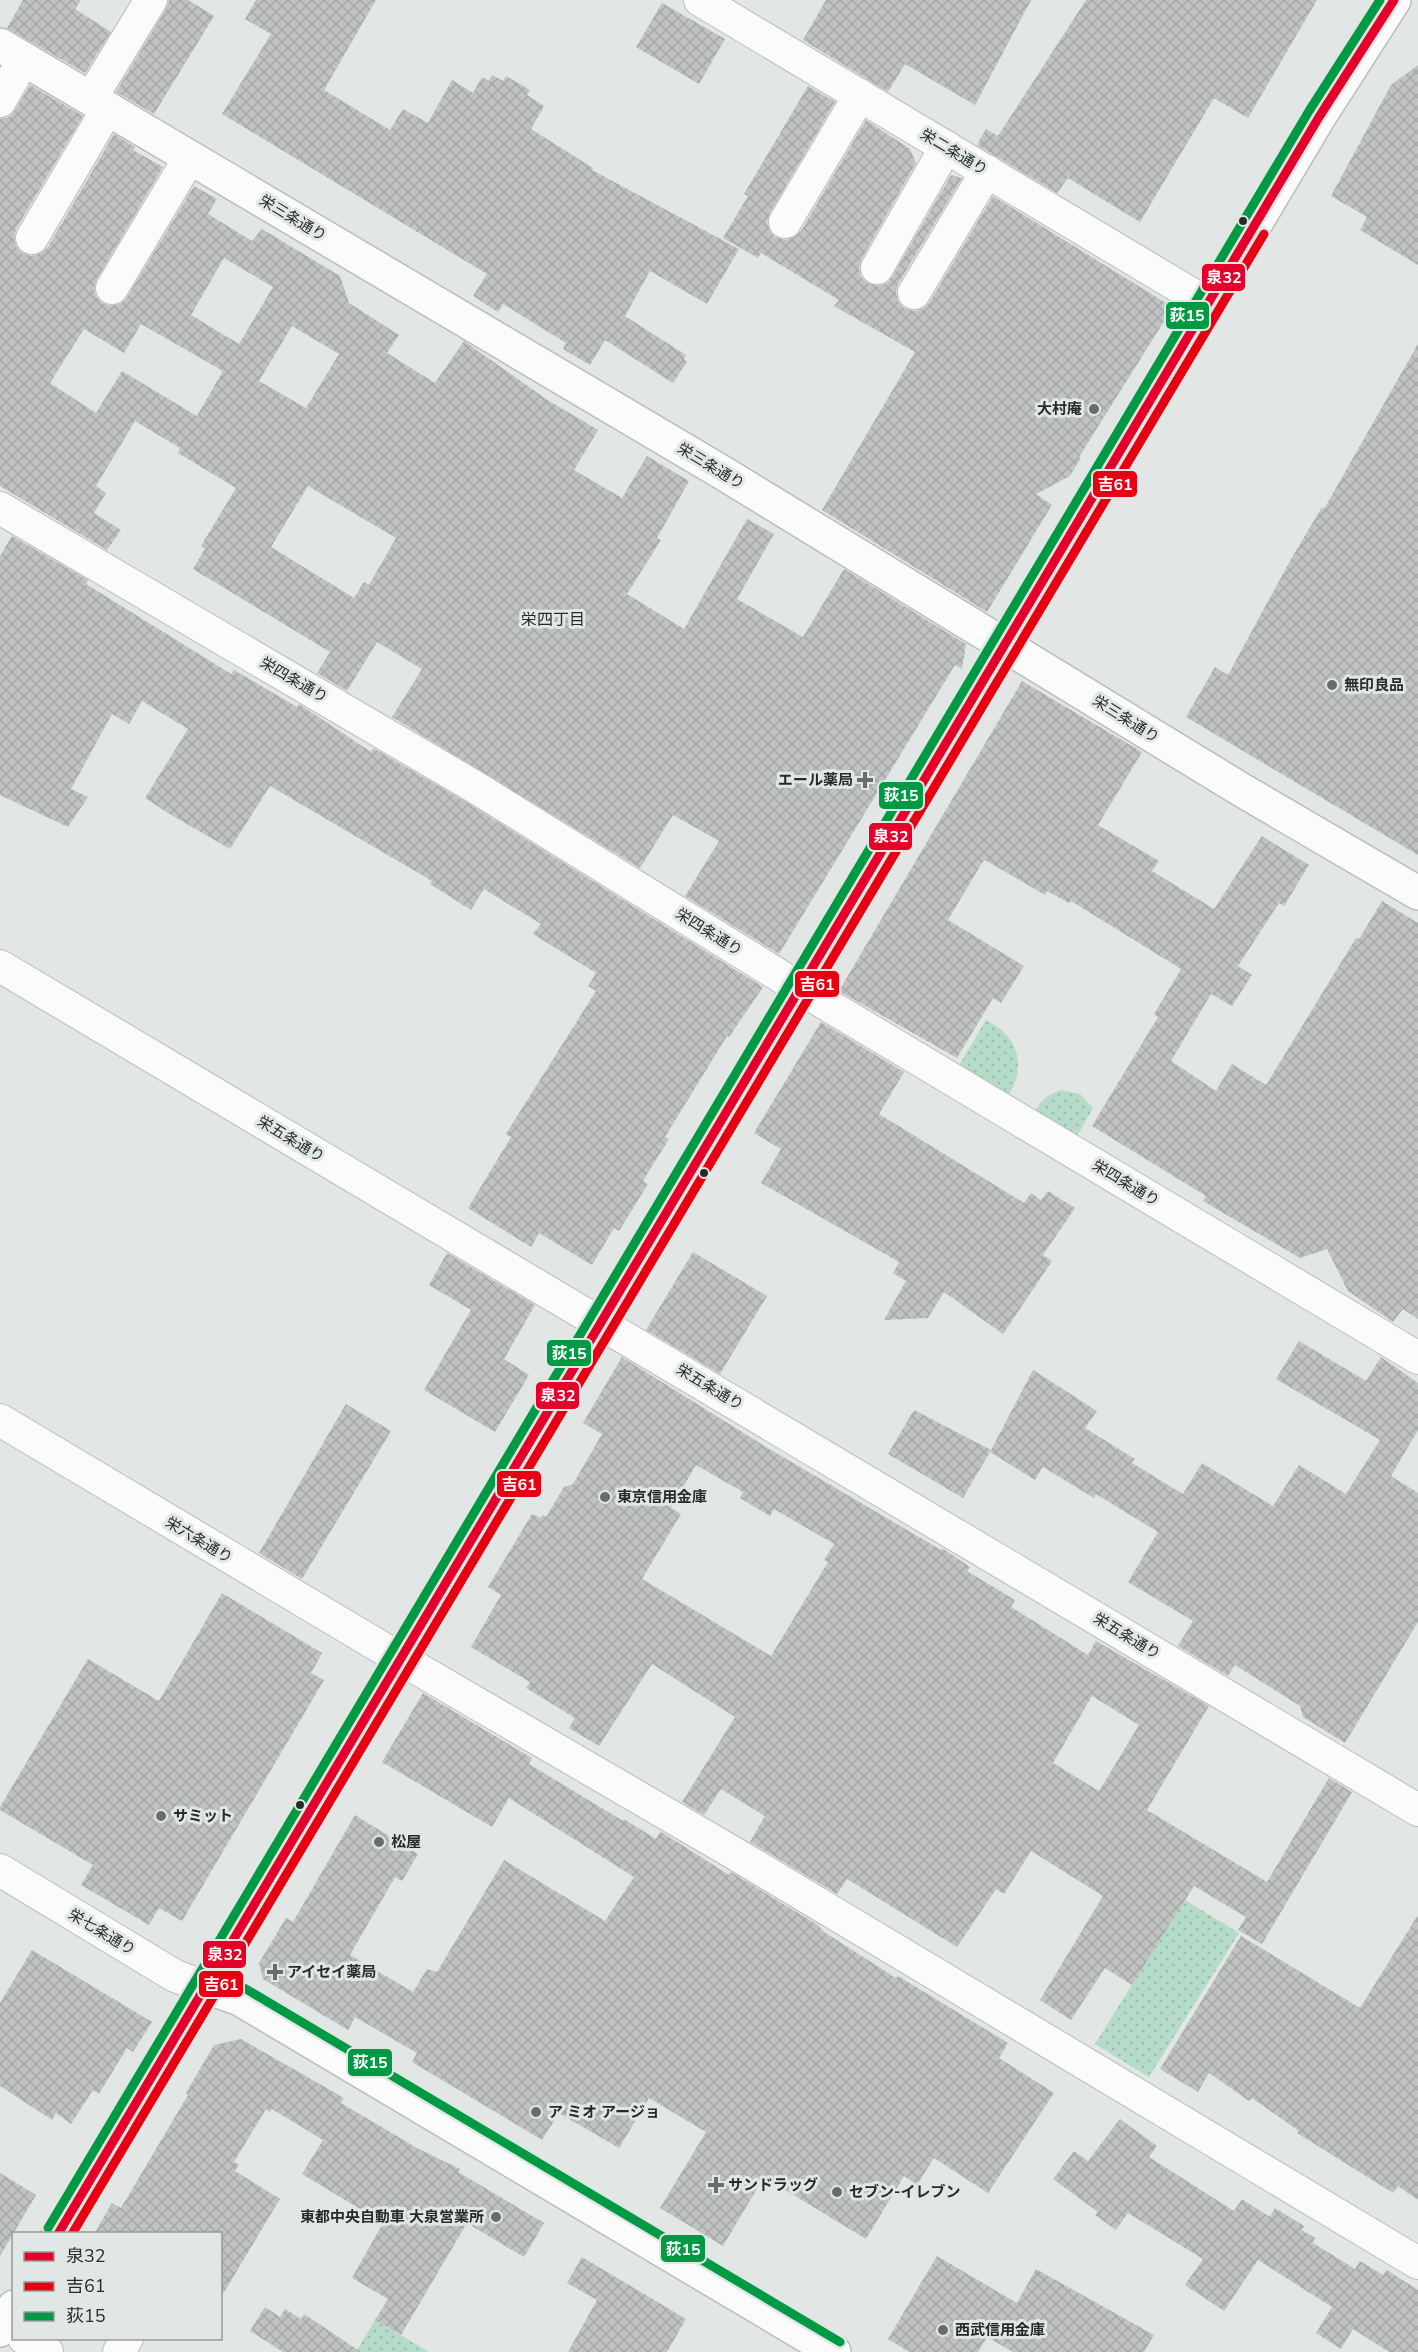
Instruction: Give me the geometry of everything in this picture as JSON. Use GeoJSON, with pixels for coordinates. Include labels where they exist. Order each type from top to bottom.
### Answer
{"type":"FeatureCollection","features":[{"type":"Feature","properties":{"kind":"street"},"geometry":{"type":"LineString","coordinates":[[32,237],[152,0]]}},
{"type":"Feature","properties":{"kind":"street","name":"栄二条通り"},"geometry":{"type":"LineString","coordinates":[[700,0],[1208,304]]}},
{"type":"Feature","properties":{"kind":"street"},"geometry":{"type":"LineString","coordinates":[[59,2232],[399,1658],[801,989],[1319,117],[1394,0]]}},
{"type":"Feature","properties":{"kind":"street"},"geometry":{"type":"LineString","coordinates":[[0,101],[12,52]]}},
{"type":"Feature","properties":{"kind":"street","name":"栄三条通り"},"geometry":{"type":"LineString","coordinates":[[12,52],[723,473],[1004,645],[1418,893]]}},
{"type":"Feature","properties":{"kind":"street"},"geometry":{"type":"LineString","coordinates":[[786,222],[860,96]]}},
{"type":"Feature","properties":{"kind":"street"},"geometry":{"type":"LineString","coordinates":[[877,268],[946,147]]}},
{"type":"Feature","properties":{"kind":"street"},"geometry":{"type":"LineString","coordinates":[[112,288],[190,157]]}},
{"type":"Feature","properties":{"kind":"street"},"geometry":{"type":"LineString","coordinates":[[914,293],[987,171]]}},
{"type":"Feature","properties":{"kind":"street","name":"栄四条通り"},"geometry":{"type":"LineString","coordinates":[[0,508],[465,781],[801,989],[1418,1358]]}},
{"type":"Feature","properties":{"kind":"street","name":"栄五条通り"},"geometry":{"type":"LineString","coordinates":[[0,966],[1418,1810]]}},
{"type":"Feature","properties":{"kind":"street","name":"栄六条通り"},"geometry":{"type":"LineString","coordinates":[[0,1420],[399,1658],[751,1863],[1418,2263]]}},
{"type":"Feature","properties":{"kind":"street","name":"栄七条通り"},"geometry":{"type":"LineString","coordinates":[[0,1870],[175,1976],[206,1987]]}},
{"type":"Feature","properties":{"kind":"street"},"geometry":{"type":"LineString","coordinates":[[206,1987],[240,1999],[834,2352]]}},
{"type":"Feature","properties":{"kind":"street"},"geometry":{"type":"LineString","coordinates":[[29,2340],[46,2352]]}},
{"type":"Feature","properties":{"kind":"green space"},"geometry":{"type":"Polygon","coordinates":[[[986,1020],[1006,1035],[1016,1053],[1017,1075],[1007,1097],[958,1067],[986,1020]]]}},
{"type":"Feature","properties":{"kind":"green space"},"geometry":{"type":"Polygon","coordinates":[[[1061,1090],[1080,1094],[1093,1108],[1076,1138],[1034,1113],[1045,1098],[1061,1090]]]}},
{"type":"Feature","properties":{"kind":"green space"},"geometry":{"type":"Polygon","coordinates":[[[1185,1900],[1239,1933],[1149,2077],[1095,2044],[1185,1900]]]}},
{"type":"Feature","properties":{"kind":"green space"},"geometry":{"type":"Polygon","coordinates":[[[375,2320],[429,2352],[356,2352],[375,2320]]]}},
{"type":"Feature","properties":{"kind":"building"},"geometry":{"type":"Polygon","coordinates":[[[23,0],[81,0],[75,9],[111,32],[85,73],[7,28],[23,0]]]}},
{"type":"Feature","properties":{"kind":"building"},"geometry":{"type":"Polygon","coordinates":[[[169,0],[188,0],[214,16],[154,114],[116,92],[166,9],[169,0]]]}},
{"type":"Feature","properties":{"kind":"building"},"geometry":{"type":"Polygon","coordinates":[[[256,0],[376,0],[324,90],[390,130],[403,109],[428,123],[452,80],[473,93],[482,77],[489,81],[492,75],[503,81],[506,76],[530,90],[527,95],[544,106],[531,129],[593,168],[592,170],[739,249],[707,304],[650,271],[625,316],[686,355],[684,359],[687,362],[673,383],[605,340],[590,365],[563,349],[566,343],[503,304],[498,312],[473,296],[487,274],[222,114],[271,34],[245,19],[256,0]]]}},
{"type":"Feature","properties":{"kind":"building"},"geometry":{"type":"Polygon","coordinates":[[[826,0],[1031,0],[975,105],[905,64],[888,92],[803,40],[826,0]]]}},
{"type":"Feature","properties":{"kind":"building"},"geometry":{"type":"Polygon","coordinates":[[[1086,0],[1317,0],[1248,118],[1214,98],[1140,222],[1068,178],[1057,193],[977,145],[986,129],[998,136],[1086,0]]]}},
{"type":"Feature","properties":{"kind":"building"},"geometry":{"type":"Polygon","coordinates":[[[662,3],[725,39],[699,84],[636,47],[662,3]]]}},
{"type":"Feature","properties":{"kind":"building"},"geometry":{"type":"Polygon","coordinates":[[[1418,65],[1418,265],[1360,230],[1367,217],[1331,196],[1391,85],[1418,65]]]}},
{"type":"Feature","properties":{"kind":"building"},"geometry":{"type":"Polygon","coordinates":[[[30,85],[83,116],[16,229],[14,238],[16,246],[22,253],[32,256],[48,247],[114,134],[135,147],[133,150],[163,167],[97,279],[94,288],[96,296],[102,303],[112,306],[121,303],[127,297],[194,186],[217,199],[208,214],[252,241],[262,229],[340,276],[349,303],[399,335],[387,353],[435,383],[464,341],[546,399],[598,430],[574,470],[622,498],[647,456],[689,481],[657,538],[661,540],[627,594],[684,629],[747,519],[774,534],[737,599],[803,637],[844,569],[966,644],[962,669],[955,665],[779,954],[685,896],[719,841],[673,815],[640,868],[392,717],[422,669],[377,642],[347,691],[317,673],[330,652],[193,569],[205,549],[201,546],[236,488],[178,453],[180,448],[135,421],[96,486],[106,493],[94,513],[121,530],[107,550],[0,486],[0,119],[9,117],[30,85]],[[224,258],[191,315],[239,344],[273,287],[224,258]],[[141,324],[124,353],[84,329],[50,383],[96,413],[122,371],[197,416],[223,371],[141,324]],[[292,326],[259,381],[306,408],[339,354],[292,326]],[[308,486],[271,547],[354,598],[364,582],[369,585],[396,538],[308,486]]]}},
{"type":"Feature","properties":{"kind":"building"},"geometry":{"type":"Polygon","coordinates":[[[808,86],[835,102],[770,213],[767,222],[775,237],[785,240],[801,231],[866,120],[910,149],[916,163],[861,260],[859,269],[861,277],[868,283],[878,286],[887,283],[951,175],[962,178],[898,284],[896,292],[898,301],[904,308],[914,311],[922,309],[929,303],[993,196],[1166,303],[1168,315],[1079,457],[1081,458],[1070,476],[1036,494],[1052,505],[987,612],[822,510],[915,352],[834,306],[839,300],[761,253],[758,258],[723,238],[748,196],[744,194],[808,86]]]}},
{"type":"Feature","properties":{"kind":"building"},"geometry":{"type":"Polygon","coordinates":[[[1418,344],[1418,855],[1186,717],[1215,667],[1228,675],[1290,561],[1322,507],[1324,509],[1418,344]]]}},
{"type":"Feature","properties":{"kind":"building"},"geometry":{"type":"Polygon","coordinates":[[[12,536],[88,580],[86,584],[231,674],[234,670],[297,707],[299,704],[371,752],[373,748],[466,802],[763,987],[729,1037],[727,1036],[665,1137],[669,1139],[643,1181],[648,1184],[619,1231],[614,1228],[592,1265],[539,1233],[531,1247],[468,1208],[511,1137],[506,1134],[596,991],[588,986],[596,973],[533,934],[541,924],[484,889],[471,910],[430,884],[432,881],[270,786],[230,849],[168,813],[145,798],[188,729],[142,701],[129,724],[112,714],[71,789],[88,797],[68,827],[0,795],[0,556],[12,536]]]}},
{"type":"Feature","properties":{"kind":"building"},"geometry":{"type":"Polygon","coordinates":[[[1022,681],[1142,752],[1098,825],[1159,861],[1152,871],[1214,909],[1262,836],[1309,865],[1284,906],[1279,903],[1238,966],[1252,975],[1232,1006],[1211,994],[1171,1061],[1216,1091],[1232,1064],[1266,1085],[1356,938],[1359,939],[1382,901],[1418,923],[1418,1319],[1403,1309],[1393,1322],[1348,1291],[1327,1249],[1300,1258],[1203,1201],[1206,1196],[1092,1126],[1158,1017],[1154,1014],[1181,969],[1071,901],[1069,903],[1047,891],[1045,895],[985,860],[982,863],[948,920],[1024,966],[1001,1003],[993,998],[957,1058],[839,991],[1022,681]]]}},
{"type":"Feature","properties":{"kind":"building"},"geometry":{"type":"Polygon","coordinates":[[[821,1022],[904,1072],[879,1114],[1024,1203],[1031,1193],[1041,1200],[1048,1191],[1075,1208],[1043,1255],[1052,1261],[1003,1334],[944,1292],[928,1318],[884,1320],[906,1281],[893,1273],[899,1262],[761,1183],[781,1149],[754,1133],[821,1022]]]}},
{"type":"Feature","properties":{"kind":"building"},"geometry":{"type":"Polygon","coordinates":[[[693,1252],[767,1296],[720,1374],[646,1330],[693,1252]]]}},
{"type":"Feature","properties":{"kind":"building"},"geometry":{"type":"Polygon","coordinates":[[[447,1253],[535,1305],[504,1359],[529,1375],[495,1432],[424,1390],[471,1310],[429,1285],[447,1253]]]}},
{"type":"Feature","properties":{"kind":"building"},"geometry":{"type":"Polygon","coordinates":[[[1299,1341],[1366,1381],[1381,1357],[1418,1383],[1418,1430],[1391,1476],[1418,1493],[1418,1622],[1345,1743],[1303,1717],[1300,1706],[1235,1665],[1228,1676],[1178,1646],[1193,1621],[1128,1582],[1158,1532],[1096,1494],[1094,1498],[1043,1467],[1035,1480],[990,1452],[1033,1370],[1097,1411],[1085,1428],[1135,1459],[1132,1463],[1183,1494],[1202,1463],[1273,1506],[1299,1465],[1346,1494],[1380,1440],[1276,1379],[1299,1341]]]}},
{"type":"Feature","properties":{"kind":"building"},"geometry":{"type":"Polygon","coordinates":[[[622,1357],[766,1447],[941,1550],[942,1548],[970,1567],[967,1571],[1015,1600],[1011,1607],[1088,1655],[1096,1641],[1209,1706],[1147,1810],[1267,1882],[1329,1778],[1352,1792],[1262,1944],[1238,1930],[1246,1917],[1194,1886],[1132,1985],[1105,1968],[1071,2020],[1040,2000],[1103,1896],[1031,1851],[1004,1894],[996,1889],[957,1947],[847,1879],[837,1894],[750,1842],[765,1816],[721,1789],[704,1815],[682,1802],[735,1717],[652,1664],[599,1746],[569,1728],[575,1718],[526,1688],[530,1682],[471,1647],[501,1595],[488,1587],[532,1514],[541,1518],[542,1515],[546,1517],[564,1487],[573,1484],[602,1434],[583,1423],[622,1357]],[[696,1465],[671,1508],[681,1514],[642,1579],[771,1656],[828,1562],[824,1560],[834,1544],[774,1509],[770,1516],[740,1498],[743,1492],[696,1465]],[[1092,1696],[1053,1763],[1099,1791],[1139,1725],[1092,1696]]]}},
{"type":"Feature","properties":{"kind":"building"},"geometry":{"type":"Polygon","coordinates":[[[346,1404],[391,1431],[302,1579],[259,1553],[346,1404]]]}},
{"type":"Feature","properties":{"kind":"building"},"geometry":{"type":"Polygon","coordinates":[[[914,1410],[991,1450],[963,1498],[888,1454],[914,1410]]]}},
{"type":"Feature","properties":{"kind":"building"},"geometry":{"type":"Polygon","coordinates":[[[222,1593],[322,1653],[311,1673],[324,1680],[182,1921],[159,1908],[149,1925],[81,1885],[93,1865],[0,1810],[0,1807],[88,1659],[159,1701],[222,1593]]]}},
{"type":"Feature","properties":{"kind":"building"},"geometry":{"type":"Polygon","coordinates":[[[423,1693],[532,1758],[529,1764],[623,1821],[624,1819],[656,1839],[660,1832],[663,1833],[729,1875],[731,1872],[818,1925],[824,1932],[896,1978],[898,1976],[1008,2043],[999,2058],[1054,2093],[988,2193],[934,2158],[917,2185],[904,2176],[866,2239],[764,2177],[723,2246],[660,2208],[706,2132],[649,2098],[619,2148],[559,2113],[542,2140],[412,2062],[417,2053],[355,2017],[348,2030],[263,1979],[259,1963],[286,1918],[293,1922],[355,1815],[418,1854],[402,1881],[395,1877],[350,1955],[413,1992],[427,1969],[437,1972],[504,1860],[605,1921],[634,1877],[509,1798],[492,1827],[382,1762],[423,1693]]]}},
{"type":"Feature","properties":{"kind":"building"},"geometry":{"type":"Polygon","coordinates":[[[1418,1915],[1418,2200],[1398,2186],[1393,2193],[1297,2133],[1299,2131],[1252,2098],[1249,2101],[1209,2073],[1198,2092],[1160,2069],[1241,1936],[1360,2008],[1418,1915]]]}},
{"type":"Feature","properties":{"kind":"building"},"geometry":{"type":"Polygon","coordinates":[[[32,1950],[152,2022],[133,2052],[127,2048],[99,2094],[93,2090],[71,2124],[56,2113],[52,2120],[0,2086],[0,2003],[32,1950]]]}},
{"type":"Feature","properties":{"kind":"building"},"geometry":{"type":"Polygon","coordinates":[[[241,2039],[344,2098],[341,2103],[417,2148],[460,2169],[458,2172],[544,2223],[524,2257],[467,2223],[401,2335],[375,2320],[388,2299],[352,2278],[383,2223],[302,2174],[323,2140],[272,2109],[270,2112],[266,2109],[234,2162],[239,2165],[235,2171],[280,2199],[222,2296],[222,2232],[95,2232],[112,2203],[121,2208],[188,2095],[186,2093],[214,2045],[241,2039]]]}},
{"type":"Feature","properties":{"kind":"building"},"geometry":{"type":"Polygon","coordinates":[[[1120,2119],[1157,2146],[1149,2157],[1234,2211],[1242,2199],[1270,2217],[1275,2208],[1304,2226],[1302,2230],[1315,2238],[1313,2243],[1355,2269],[1360,2261],[1383,2275],[1387,2270],[1418,2290],[1418,2352],[1389,2352],[1353,2329],[1341,2349],[1316,2333],[1332,2307],[1258,2260],[1224,2311],[1185,2285],[1203,2259],[1128,2213],[1116,2230],[1095,2215],[1098,2212],[1053,2179],[1074,2151],[1088,2161],[1120,2119]]]}},
{"type":"Feature","properties":{"kind":"building"},"geometry":{"type":"Polygon","coordinates":[[[0,2173],[36,2195],[14,2232],[12,2232],[0,2256],[0,2173]]]}},
{"type":"Feature","properties":{"kind":"building"},"geometry":{"type":"Polygon","coordinates":[[[937,2256],[1017,2303],[1036,2269],[1154,2335],[1144,2352],[1013,2352],[987,2337],[978,2352],[909,2352],[888,2339],[937,2256]]]}},
{"type":"Feature","properties":{"kind":"building"},"geometry":{"type":"Polygon","coordinates":[[[582,2257],[686,2319],[667,2352],[568,2352],[597,2300],[567,2283],[582,2257]]]}},
{"type":"Feature","properties":{"kind":"building"},"geometry":{"type":"Polygon","coordinates":[[[265,2307],[280,2317],[285,2309],[301,2319],[304,2314],[361,2352],[283,2352],[250,2331],[265,2307]]]}},
{"type":"Feature","properties":{"kind":"transit line","name":"荻15"},"geometry":{"type":"LineString","coordinates":[[48,2228],[1309,111],[1380,0]]}},
{"type":"Feature","properties":{"kind":"transit line","name":"泉32"},"geometry":{"type":"LineString","coordinates":[[59,2232],[1319,117],[1394,0]]}},
{"type":"Feature","properties":{"kind":"transit line","name":"吉61"},"geometry":{"type":"LineString","coordinates":[[73,2232],[1264,234]]}},
{"type":"Feature","properties":{"kind":"transit line","name":"荻15"},"geometry":{"type":"LineString","coordinates":[[210,1976],[246,1989],[840,2342]]}},
{"type":"Feature","properties":{"kind":"place","name":"大村庵"},"geometry":{"type":"Point","coordinates":[1094,409]}},
{"type":"Feature","properties":{"kind":"place","name":"無印良品"},"geometry":{"type":"Point","coordinates":[1332,685]}},
{"type":"Feature","properties":{"kind":"place","name":"エール薬局"},"geometry":{"type":"Point","coordinates":[865,780]}},
{"type":"Feature","properties":{"kind":"place","name":"東京信用金庫"},"geometry":{"type":"Point","coordinates":[605,1497]}},
{"type":"Feature","properties":{"kind":"place","name":"サミット"},"geometry":{"type":"Point","coordinates":[161,1816]}},
{"type":"Feature","properties":{"kind":"place","name":"松屋"},"geometry":{"type":"Point","coordinates":[379,1842]}},
{"type":"Feature","properties":{"kind":"place","name":"アイセイ薬局"},"geometry":{"type":"Point","coordinates":[275,1972]}},
{"type":"Feature","properties":{"kind":"place","name":"ア ミオ アージョ"},"geometry":{"type":"Point","coordinates":[536,2112]}},
{"type":"Feature","properties":{"kind":"place","name":"サンドラッグ"},"geometry":{"type":"Point","coordinates":[716,2185]}},
{"type":"Feature","properties":{"kind":"place","name":"セブン-イレブン"},"geometry":{"type":"Point","coordinates":[837,2192]}},
{"type":"Feature","properties":{"kind":"place","name":"東都中央自動車 大泉営業所"},"geometry":{"type":"Point","coordinates":[496,2217]}},
{"type":"Feature","properties":{"kind":"place","name":"西武信用金庫"},"geometry":{"type":"Point","coordinates":[943,2330]}},
{"type":"Feature","properties":{"kind":"district","name":"栄四丁目"},"geometry":{"type":"Point","coordinates":[553,619]}}]}
